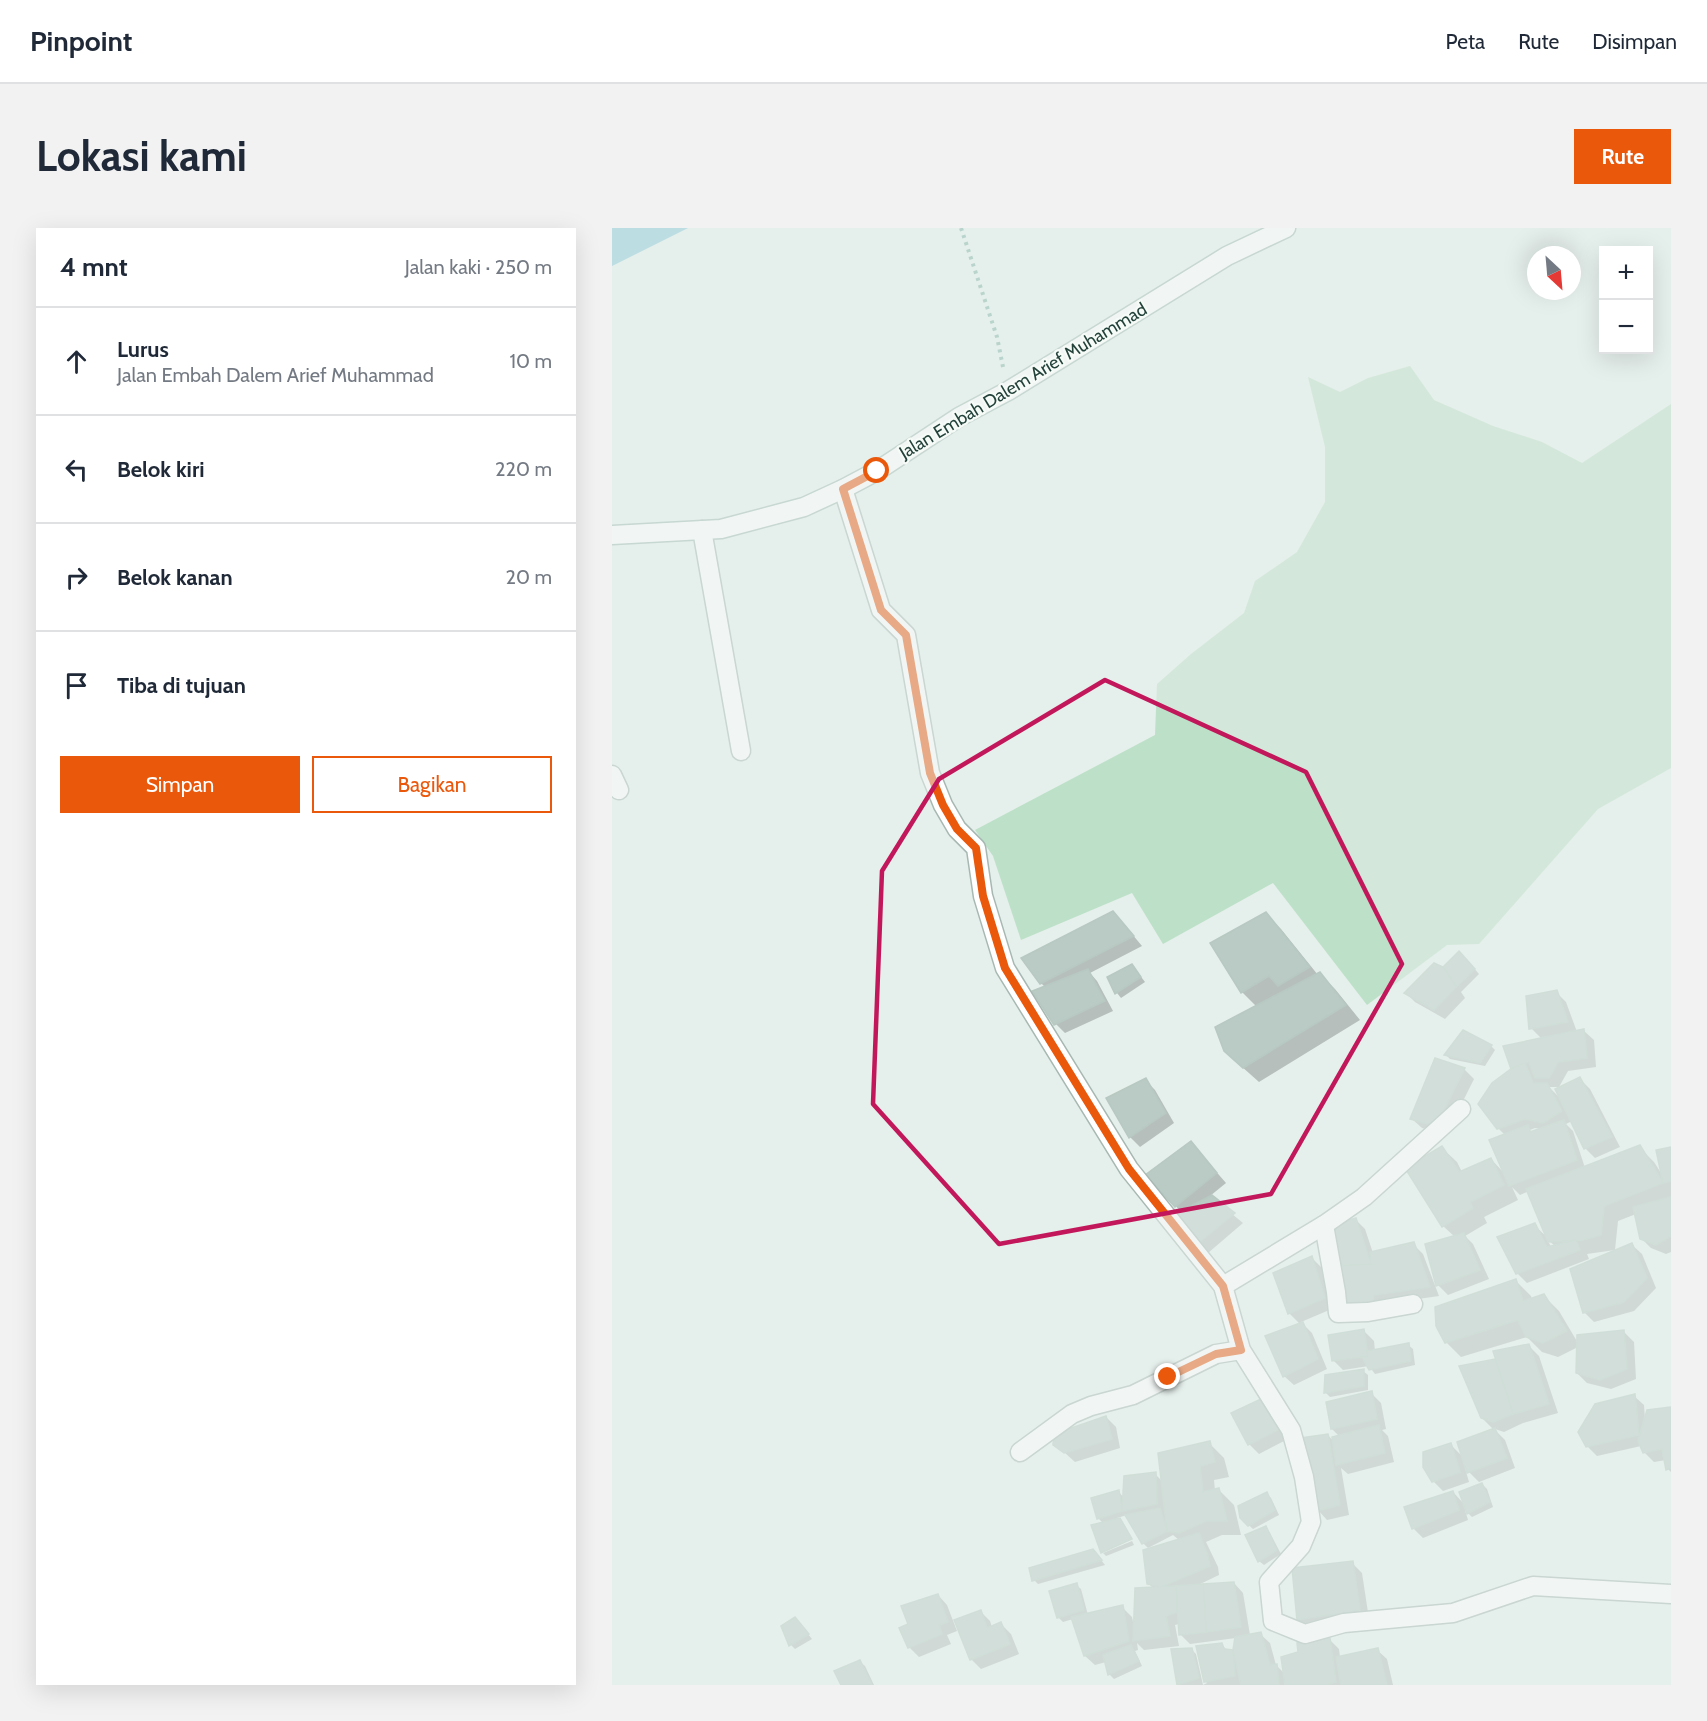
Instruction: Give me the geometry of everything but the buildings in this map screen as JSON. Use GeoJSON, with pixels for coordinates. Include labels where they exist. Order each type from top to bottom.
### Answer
{"type":"FeatureCollection","features":[{"type":"Feature","properties":{"kind":"street","name":"Jalan Embah Dalem Arief Muhammad"},"geometry":{"type":"LineString","coordinates":[[612,535],[721,529],[804,507],[877,471],[959,417],[1008,391],[1227,256],[1286,228]]}},
{"type":"Feature","properties":{"kind":"street"},"geometry":{"type":"LineString","coordinates":[[843,489],[881,610],[906,635],[930,773],[943,805],[957,829],[976,848],[983,896],[1005,968],[1129,1169],[1223,1286],[1241,1350],[1291,1430],[1304,1477],[1311,1522],[1301,1546],[1269,1582],[1273,1621],[1305,1634],[1344,1623],[1453,1613],[1533,1586],[1671,1594]]}},
{"type":"Feature","properties":{"kind":"street"},"geometry":{"type":"LineString","coordinates":[[702,530],[741,751]]}},
{"type":"Feature","properties":{"kind":"street"},"geometry":{"type":"LineString","coordinates":[[1223,1286],[1324,1225],[1364,1197],[1461,1109]]}},
{"type":"Feature","properties":{"kind":"street"},"geometry":{"type":"LineString","coordinates":[[1324,1225],[1338,1313],[1368,1312],[1413,1304]]}},
{"type":"Feature","properties":{"kind":"street"},"geometry":{"type":"LineString","coordinates":[[1020,1452],[1072,1414],[1133,1395],[1216,1354],[1241,1350]]}},
{"type":"Feature","properties":{"kind":"path"},"geometry":{"type":"LineString","coordinates":[[961,228],[997,337],[1008,391]]}},
{"type":"Feature","properties":{"kind":"highlighted area"},"geometry":{"type":"Polygon","coordinates":[[[1105,680],[1306,772],[1402,964],[1271,1194],[999,1244],[873,1104],[882,871],[939,779],[1105,680]]]}},
{"type":"Feature","properties":{"kind":"green space"},"geometry":{"type":"Polygon","coordinates":[[[1410,366],[1434,400],[1493,426],[1542,442],[1582,463],[1671,404],[1671,768],[1598,809],[1479,944],[1447,945],[1367,1005],[1273,883],[1163,944],[1132,893],[1021,940],[993,856],[975,830],[1155,735],[1157,684],[1244,613],[1255,581],[1297,552],[1325,502],[1325,447],[1308,377],[1340,392],[1368,378],[1410,366]]]}},
{"type":"Feature","properties":{"kind":"water"},"geometry":{"type":"Polygon","coordinates":[[[612,228],[688,228],[612,266],[612,228]]]}},
{"type":"Feature","properties":{"kind":"route"},"geometry":{"type":"LineString","coordinates":[[877,471],[843,489],[881,610],[906,635],[930,773],[943,805],[957,829],[976,848],[983,896],[1005,968],[1129,1169],[1223,1286],[1241,1350],[1216,1354],[1168,1377]]}}]}
